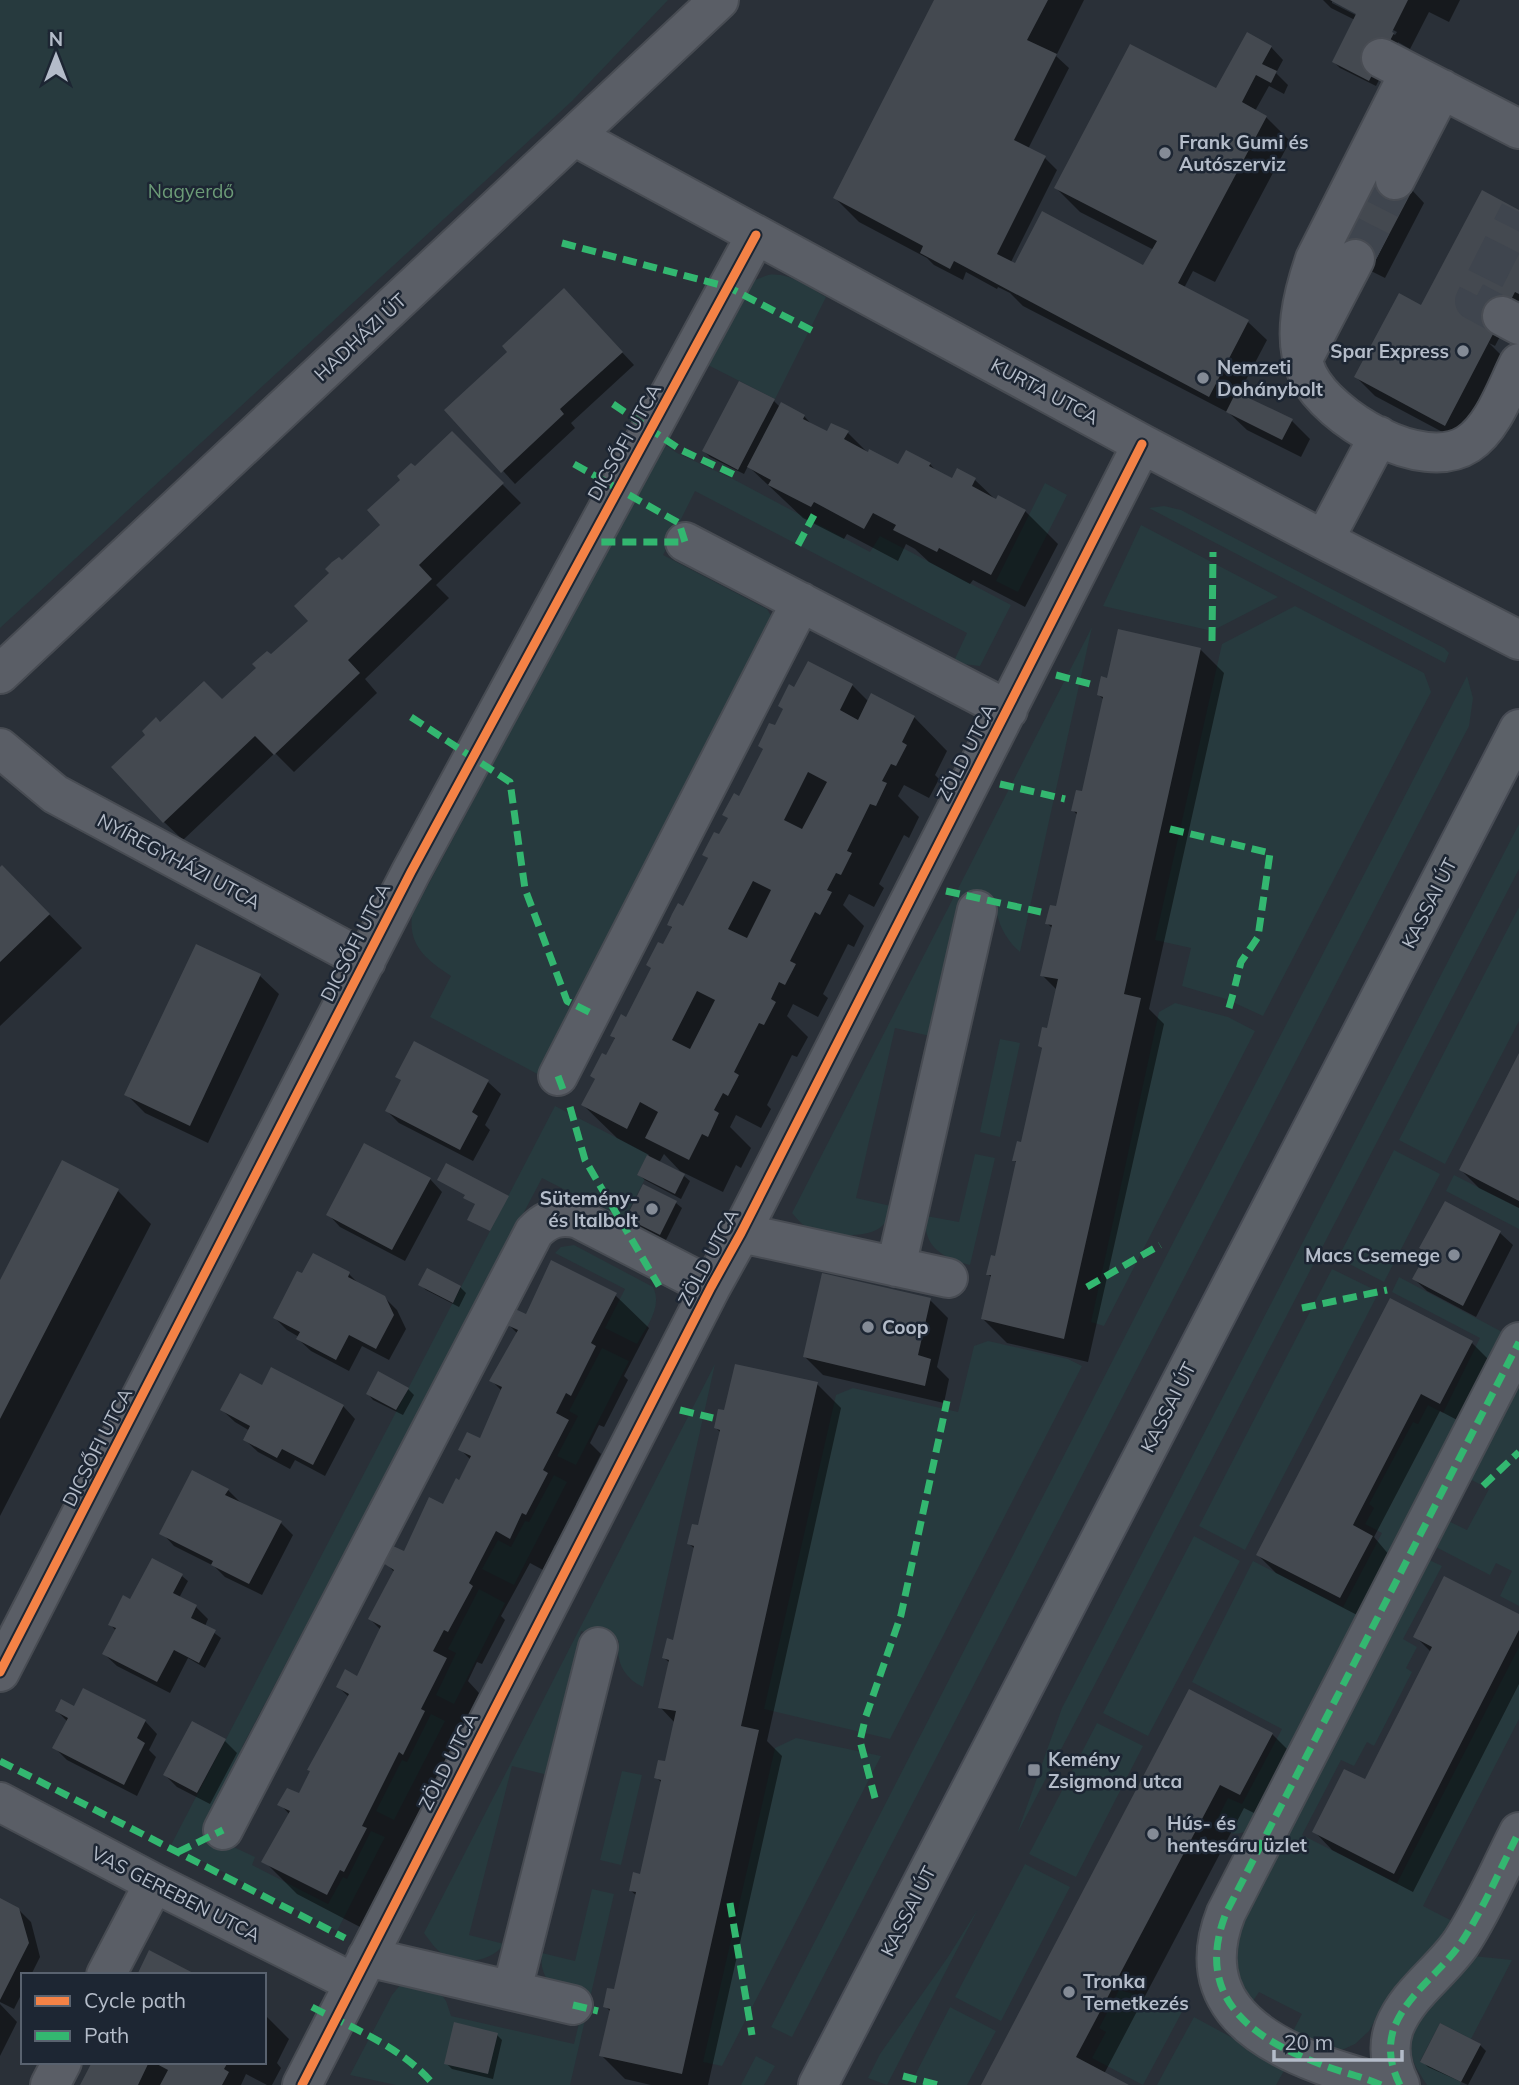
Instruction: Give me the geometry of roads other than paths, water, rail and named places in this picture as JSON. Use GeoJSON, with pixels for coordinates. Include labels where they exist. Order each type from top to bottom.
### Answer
{"type":"FeatureCollection","features":[{"type":"Feature","properties":{"kind":"main road","name":"KASSAI ÚT"},"geometry":{"type":"LineString","coordinates":[[818,2085],[1519,729]]}},
{"type":"Feature","properties":{"kind":"street","name":"HADHÁZI ÚT"},"geometry":{"type":"LineString","coordinates":[[0,674],[719,0]]}},
{"type":"Feature","properties":{"kind":"street"},"geometry":{"type":"LineString","coordinates":[[1411,73],[1519,129]]}},
{"type":"Feature","properties":{"kind":"street"},"geometry":{"type":"LineString","coordinates":[[1395,180],[1411,73]]}},
{"type":"Feature","properties":{"kind":"street"},"geometry":{"type":"LineString","coordinates":[[1411,73],[1315,259],[1307,284],[1300,328],[1303,358],[1308,374],[1320,394],[1334,407],[1379,436],[1417,451],[1435,453],[1466,446],[1480,435],[1519,363]]}},
{"type":"Feature","properties":{"kind":"street","name":"KURTA UTCA"},"geometry":{"type":"LineString","coordinates":[[574,136],[1142,443],[1519,640]]}},
{"type":"Feature","properties":{"kind":"street","name":"DICSŐFI UTCA"},"geometry":{"type":"LineString","coordinates":[[0,1672],[423,849],[756,235]]}},
{"type":"Feature","properties":{"kind":"street"},"geometry":{"type":"LineString","coordinates":[[1303,358],[1355,258]]}},
{"type":"Feature","properties":{"kind":"street"},"geometry":{"type":"LineString","coordinates":[[1324,540],[1379,436]]}},
{"type":"Feature","properties":{"kind":"street","name":"ZÖLD UTCA"},"geometry":{"type":"LineString","coordinates":[[302,2085],[741,1233],[1142,443]]}},
{"type":"Feature","properties":{"kind":"street"},"geometry":{"type":"LineString","coordinates":[[685,542],[1008,710]]}},
{"type":"Feature","properties":{"kind":"street"},"geometry":{"type":"LineString","coordinates":[[558,1076],[800,602]]}},
{"type":"Feature","properties":{"kind":"street","name":"NYÍREGYHÁZI UTCA"},"geometry":{"type":"LineString","coordinates":[[0,748],[55,794],[366,961]]}},
{"type":"Feature","properties":{"kind":"street"},"geometry":{"type":"LineString","coordinates":[[896,1267],[977,910]]}},
{"type":"Feature","properties":{"kind":"street"},"geometry":{"type":"LineString","coordinates":[[223,1830],[534,1232],[554,1218],[562,1216],[579,1219],[711,1287]]}},
{"type":"Feature","properties":{"kind":"street"},"geometry":{"type":"LineString","coordinates":[[741,1233],[948,1278]]}},
{"type":"Feature","properties":{"kind":"street"},"geometry":{"type":"LineString","coordinates":[[1381,2085],[1301,2057],[1251,2027],[1229,2004],[1222,1990],[1215,1960],[1216,1943],[1226,1913],[1519,1342]]}},
{"type":"Feature","properties":{"kind":"street"},"geometry":{"type":"LineString","coordinates":[[512,1990],[598,1647]]}},
{"type":"Feature","properties":{"kind":"street","name":"VAS GEREBEN UTCA"},"geometry":{"type":"LineString","coordinates":[[0,1802],[154,1883],[360,1970],[512,1990],[573,2005]]}},
{"type":"Feature","properties":{"kind":"street"},"geometry":{"type":"LineString","coordinates":[[1401,2085],[1393,2069],[1390,2052],[1398,2019],[1460,1944],[1519,1832]]}},
{"type":"Feature","properties":{"kind":"street"},"geometry":{"type":"LineString","coordinates":[[107,1973],[154,1883]]}},
{"type":"Feature","properties":{"kind":"street"},"geometry":{"type":"LineString","coordinates":[[50,2085],[61,2064]]}},
{"type":"Feature","properties":{"kind":"tunnel"},"geometry":{"type":"LineString","coordinates":[[1355,259],[1395,180]]}},
{"type":"Feature","properties":{"kind":"tunnel"},"geometry":{"type":"LineString","coordinates":[[1502,316],[1474,301],[1519,212]]}},
{"type":"Feature","properties":{"kind":"place","name":"Frank Gumi és Autószerviz"},"geometry":{"type":"Point","coordinates":[1165,153]}},
{"type":"Feature","properties":{"kind":"place","name":"Spar Express"},"geometry":{"type":"Point","coordinates":[1463,351]}},
{"type":"Feature","properties":{"kind":"place","name":"Nemzeti Dohánybolt"},"geometry":{"type":"Point","coordinates":[1203,378]}},
{"type":"Feature","properties":{"kind":"place","name":"Sütemény- és Italbolt"},"geometry":{"type":"Point","coordinates":[652,1209]}},
{"type":"Feature","properties":{"kind":"place","name":"Macs Csemege"},"geometry":{"type":"Point","coordinates":[1454,1255]}},
{"type":"Feature","properties":{"kind":"place","name":"Coop"},"geometry":{"type":"Point","coordinates":[868,1327]}},
{"type":"Feature","properties":{"kind":"place","name":"Kemény Zsigmond utca"},"geometry":{"type":"Point","coordinates":[1034,1770]}},
{"type":"Feature","properties":{"kind":"place","name":"Hús- és hentesáru üzlet"},"geometry":{"type":"Point","coordinates":[1153,1834]}},
{"type":"Feature","properties":{"kind":"place","name":"Tronka Temetkezés"},"geometry":{"type":"Point","coordinates":[1069,1992]}},
{"type":"Feature","properties":{"kind":"park label","name":"Nagyerdő"},"geometry":{"type":"Point","coordinates":[191,191]}}]}
